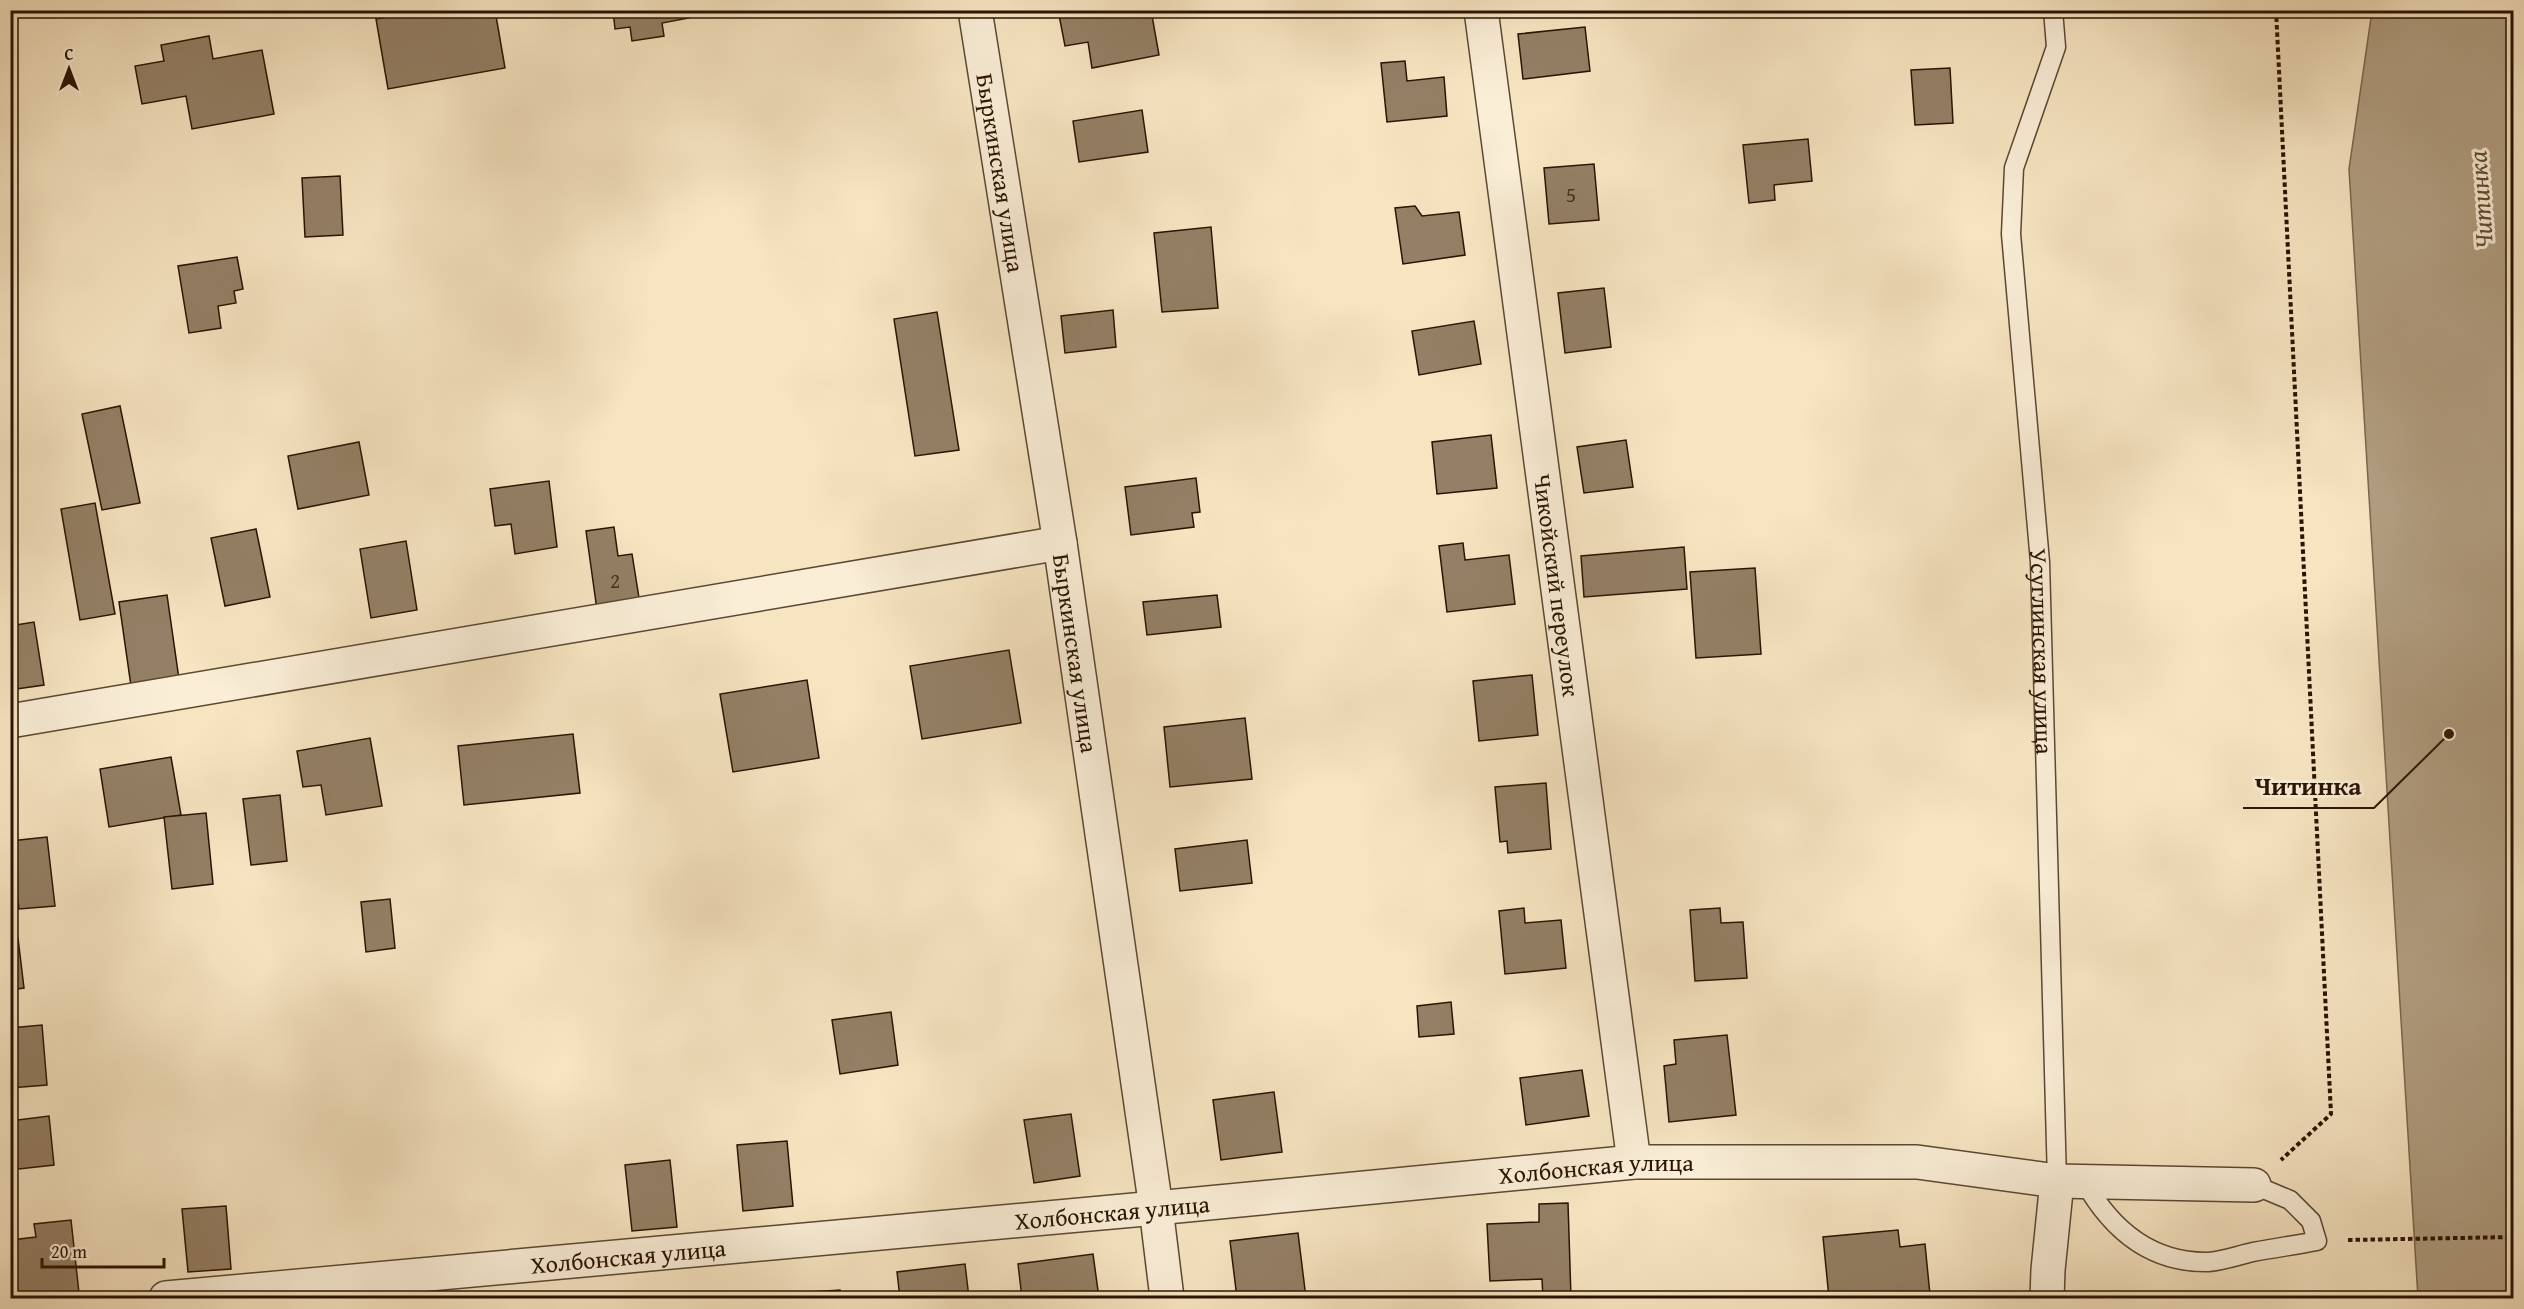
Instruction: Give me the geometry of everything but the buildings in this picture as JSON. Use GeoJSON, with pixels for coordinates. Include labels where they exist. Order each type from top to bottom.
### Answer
{"type":"FeatureCollection","features":[{"type":"Feature","properties":{"kind":"street","name":"Быркинская улица"},"geometry":{"type":"LineString","coordinates":[[975,10],[1060,543],[1156,1208],[1167,1299]]}},
{"type":"Feature","properties":{"kind":"street","name":"Чикойский переулок"},"geometry":{"type":"LineString","coordinates":[[1481,10],[1634,1162]]}},
{"type":"Feature","properties":{"kind":"street"},"geometry":{"type":"LineString","coordinates":[[10,721],[1060,543]]}},
{"type":"Feature","properties":{"kind":"street","name":"Холбонская улица"},"geometry":{"type":"LineString","coordinates":[[166,1299],[1634,1162],[1917,1162],[2071,1181],[2254,1185]]}},
{"type":"Feature","properties":{"kind":"street","name":"Усуглинская улица"},"geometry":{"type":"LineString","coordinates":[[2047,1299],[2048,1270],[2071,1181]]}},
{"type":"Feature","properties":{"kind":"lane","name":"Усуглинская улица"},"geometry":{"type":"LineString","coordinates":[[2053,10],[2056,47],[2014,168],[2011,234],[2040,562],[2071,1181]]}},
{"type":"Feature","properties":{"kind":"lane"},"geometry":{"type":"LineString","coordinates":[[2071,1181],[2096,1204],[2112,1223],[2138,1244],[2176,1260],[2210,1262],[2317,1241],[2311,1221],[2290,1200],[2254,1185]]}},
{"type":"Feature","properties":{"kind":"path"},"geometry":{"type":"LineString","coordinates":[[2254,1185],[2331,1114],[2276,10]]}},
{"type":"Feature","properties":{"kind":"path"},"geometry":{"type":"LineString","coordinates":[[2317,1241],[2514,1237]]}},
{"type":"Feature","properties":{"kind":"water","name":"Читинка"},"geometry":{"type":"Polygon","coordinates":[[[2372,11],[2513,11],[2513,1298],[2418,1298],[2349,169],[2372,11]]]}},
{"type":"Feature","properties":{"kind":"place","name":"Читинка"},"geometry":{"type":"Point","coordinates":[2449,734]}}]}
